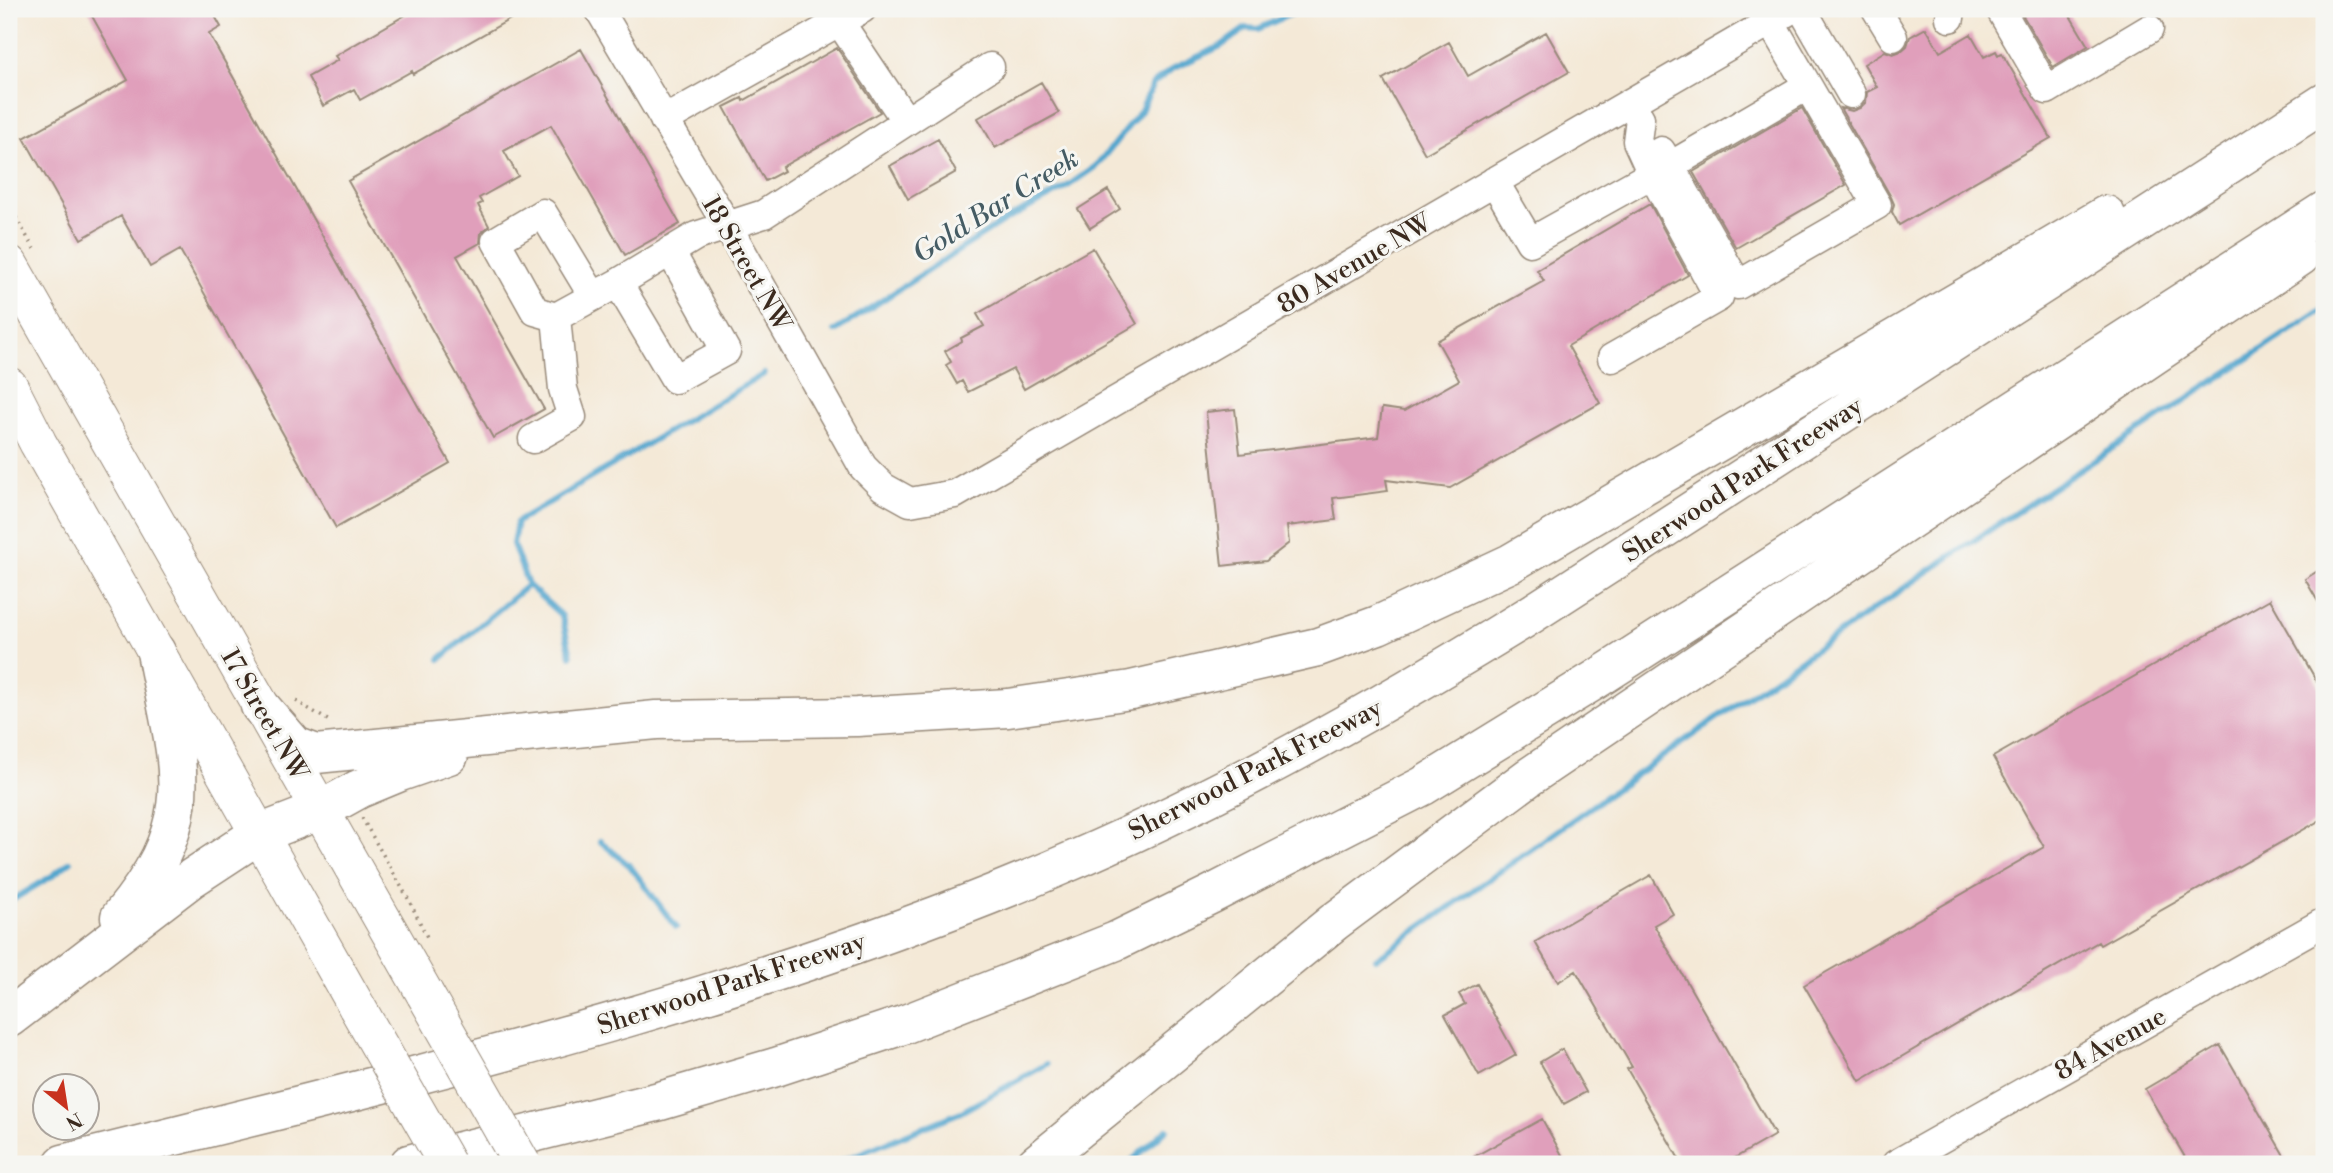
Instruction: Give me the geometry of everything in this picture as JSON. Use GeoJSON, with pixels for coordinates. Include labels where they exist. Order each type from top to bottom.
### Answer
{"type":"FeatureCollection","features":[{"type":"Feature","properties":{"kind":"highway"},"geometry":{"type":"LineString","coordinates":[[277,703],[295,746],[316,754],[656,720],[857,718],[1007,708],[1131,690],[1318,647],[1378,625],[1511,563],[2216,150],[2320,106]]}},
{"type":"Feature","properties":{"kind":"highway","name":"Sherwood Park Freeway"},"geometry":{"type":"LineString","coordinates":[[63,1164],[347,1093],[666,1007],[929,918],[1053,869],[1170,815],[1299,749],[1440,671],[2320,106]]}},
{"type":"Feature","properties":{"kind":"highway"},"geometry":{"type":"LineString","coordinates":[[409,1164],[660,1101],[776,1068],[903,1025],[1116,941],[1212,894],[1423,786],[1595,680],[2324,211]]}},
{"type":"Feature","properties":{"kind":"highway"},"geometry":{"type":"LineString","coordinates":[[1036,1164],[1334,922],[1529,777],[2324,241]]}},
{"type":"Feature","properties":{"kind":"highway"},"geometry":{"type":"LineString","coordinates":[[40,993],[119,918],[138,895],[158,863],[173,826],[179,793],[177,755],[156,652]]}},
{"type":"Feature","properties":{"kind":"highway"},"geometry":{"type":"LineString","coordinates":[[9,1018],[192,878],[259,834],[410,768],[522,734]]}},
{"type":"Feature","properties":{"kind":"main road","name":"17 Street NW"},"geometry":{"type":"LineString","coordinates":[[24,260],[335,803],[425,994],[522,1164]]}},
{"type":"Feature","properties":{"kind":"main road"},"geometry":{"type":"LineString","coordinates":[[9,386],[38,443],[447,1164]]}},
{"type":"Feature","properties":{"kind":"street","name":"18 Street NW"},"geometry":{"type":"LineString","coordinates":[[599,9],[863,467],[883,487],[910,502]]}},
{"type":"Feature","properties":{"kind":"street"},"geometry":{"type":"LineString","coordinates":[[1802,9],[1851,94]]}},
{"type":"Feature","properties":{"kind":"street"},"geometry":{"type":"LineString","coordinates":[[1876,9],[1893,37]]}},
{"type":"Feature","properties":{"kind":"street"},"geometry":{"type":"LineString","coordinates":[[2000,9],[2047,90],[2149,29]]}},
{"type":"Feature","properties":{"kind":"street"},"geometry":{"type":"LineString","coordinates":[[664,120],[843,13],[906,121]]}},
{"type":"Feature","properties":{"kind":"street"},"geometry":{"type":"LineString","coordinates":[[1661,170],[1738,285],[1877,205],[1807,86],[1781,15]]}},
{"type":"Feature","properties":{"kind":"street","name":"80 Avenue NW"},"geometry":{"type":"LineString","coordinates":[[910,502],[955,494],[1494,181],[1636,110],[1781,15]]}},
{"type":"Feature","properties":{"kind":"street"},"geometry":{"type":"LineString","coordinates":[[593,296],[543,213],[496,241],[535,311],[556,317],[618,283],[696,236],[764,214],[990,68]]}},
{"type":"Feature","properties":{"kind":"street"},"geometry":{"type":"LineString","coordinates":[[1494,181],[1530,242],[1807,86]]}},
{"type":"Feature","properties":{"kind":"street"},"geometry":{"type":"LineString","coordinates":[[1612,358],[1718,297],[1636,110]]}},
{"type":"Feature","properties":{"kind":"street"},"geometry":{"type":"LineString","coordinates":[[618,283],[675,379],[726,351],[670,251]]}},
{"type":"Feature","properties":{"kind":"street"},"geometry":{"type":"LineString","coordinates":[[533,439],[572,417],[563,389],[556,317]]}},
{"type":"Feature","properties":{"kind":"street","name":"84 Avenue"},"geometry":{"type":"LineString","coordinates":[[1896,1164],[2324,922]]}},
{"type":"Feature","properties":{"kind":"path"},"geometry":{"type":"LineString","coordinates":[[9,205],[24,260]]}},
{"type":"Feature","properties":{"kind":"path"},"geometry":{"type":"LineString","coordinates":[[277,703],[336,725],[334,752]]}},
{"type":"Feature","properties":{"kind":"path"},"geometry":{"type":"LineString","coordinates":[[335,803],[410,902],[428,940]]}},
{"type":"Feature","properties":{"kind":"building"},"geometry":{"type":"Polygon","coordinates":[[[88,9],[211,9],[221,27],[209,34],[450,463],[336,528],[180,250],[150,267],[121,216],[81,239],[24,138],[128,80],[88,9]]]}},
{"type":"Feature","properties":{"kind":"building"},"geometry":{"type":"Polygon","coordinates":[[[416,9],[528,9],[413,74],[412,71],[360,100],[354,89],[323,106],[308,77],[338,60],[335,56],[416,9]]]}},
{"type":"Feature","properties":{"kind":"building"},"geometry":{"type":"Polygon","coordinates":[[[2019,9],[2066,9],[2088,46],[2053,67],[2019,9]]]}},
{"type":"Feature","properties":{"kind":"building"},"geometry":{"type":"Polygon","coordinates":[[[1926,28],[1940,52],[1971,34],[1984,57],[1996,51],[1998,55],[2002,53],[2051,138],[1899,225],[1892,212],[1894,204],[1891,197],[1840,108],[1852,111],[1860,108],[1866,102],[1867,92],[1877,87],[1864,64],[1885,51],[1893,54],[1901,51],[1907,46],[1910,37],[1926,28]]]}},
{"type":"Feature","properties":{"kind":"building"},"geometry":{"type":"Polygon","coordinates":[[[1546,32],[1569,72],[1425,154],[1383,79],[1449,42],[1468,76],[1546,32]]]}},
{"type":"Feature","properties":{"kind":"building"},"geometry":{"type":"Polygon","coordinates":[[[837,48],[880,112],[782,167],[784,171],[765,181],[724,107],[742,98],[743,101],[837,48]]]}},
{"type":"Feature","properties":{"kind":"building"},"geometry":{"type":"Polygon","coordinates":[[[581,49],[680,224],[625,255],[551,125],[504,151],[518,176],[479,198],[482,203],[478,205],[489,226],[481,233],[480,243],[457,256],[544,409],[493,438],[348,181],[581,49]]]}},
{"type":"Feature","properties":{"kind":"building"},"geometry":{"type":"Polygon","coordinates":[[[1041,82],[1059,113],[995,148],[978,118],[1041,82]]]}},
{"type":"Feature","properties":{"kind":"building"},"geometry":{"type":"Polygon","coordinates":[[[1802,108],[1846,185],[1736,248],[1693,172],[1802,108]]]}},
{"type":"Feature","properties":{"kind":"building"},"geometry":{"type":"Polygon","coordinates":[[[938,139],[956,172],[908,199],[890,166],[938,139]]]}},
{"type":"Feature","properties":{"kind":"building"},"geometry":{"type":"Polygon","coordinates":[[[1108,190],[1120,209],[1090,228],[1078,209],[1108,190]]]}},
{"type":"Feature","properties":{"kind":"building"},"geometry":{"type":"Polygon","coordinates":[[[1650,204],[1688,275],[1568,346],[1600,403],[1450,488],[1386,480],[1388,491],[1333,498],[1336,520],[1287,526],[1289,543],[1266,561],[1222,566],[1206,412],[1235,409],[1240,454],[1378,437],[1382,408],[1404,411],[1459,380],[1437,341],[1544,281],[1537,270],[1650,204]]]}},
{"type":"Feature","properties":{"kind":"building"},"geometry":{"type":"Polygon","coordinates":[[[1093,248],[1137,324],[1024,389],[1013,369],[968,392],[962,381],[957,384],[946,365],[951,362],[945,351],[962,341],[961,338],[984,326],[977,314],[1093,248]]]}},
{"type":"Feature","properties":{"kind":"building"},"geometry":{"type":"Polygon","coordinates":[[[2324,567],[2324,612],[2305,579],[2324,567]]]}},
{"type":"Feature","properties":{"kind":"building"},"geometry":{"type":"Polygon","coordinates":[[[2270,599],[2324,694],[2324,818],[2100,945],[2098,942],[1860,1081],[1804,985],[2044,847],[1993,757],[2270,599]]]}},
{"type":"Feature","properties":{"kind":"building"},"geometry":{"type":"Polygon","coordinates":[[[1651,875],[1673,914],[1654,925],[1775,1135],[1724,1164],[1682,1164],[1627,1069],[1632,1067],[1576,971],[1558,982],[1535,942],[1651,875]]]}},
{"type":"Feature","properties":{"kind":"building"},"geometry":{"type":"Polygon","coordinates":[[[1477,984],[1516,1055],[1479,1076],[1445,1015],[1465,1004],[1459,994],[1477,984]]]}},
{"type":"Feature","properties":{"kind":"building"},"geometry":{"type":"Polygon","coordinates":[[[2220,1045],[2289,1164],[2189,1164],[2145,1089],[2220,1045]]]}},
{"type":"Feature","properties":{"kind":"building"},"geometry":{"type":"Polygon","coordinates":[[[1562,1049],[1586,1092],[1564,1104],[1540,1062],[1562,1049]]]}},
{"type":"Feature","properties":{"kind":"building"},"geometry":{"type":"Polygon","coordinates":[[[1542,1119],[1567,1164],[1461,1164],[1542,1119]]]}},
{"type":"Feature","properties":{"kind":"waterway","name":"Gold Bar Creek"},"geometry":{"type":"LineString","coordinates":[[835,331],[1004,221],[1065,188],[1096,166],[1141,111],[1153,84],[1172,69],[1221,46],[1246,28],[1258,29],[1293,13],[1296,9]]}},
{"type":"Feature","properties":{"kind":"waterway"},"geometry":{"type":"LineString","coordinates":[[1376,959],[1943,561],[2324,308]]}},
{"type":"Feature","properties":{"kind":"waterway","name":"Gold Bar Creek"},"geometry":{"type":"LineString","coordinates":[[440,659],[528,585],[513,544],[517,522],[764,374]]}},
{"type":"Feature","properties":{"kind":"waterway"},"geometry":{"type":"LineString","coordinates":[[528,585],[562,616],[571,656]]}},
{"type":"Feature","properties":{"kind":"waterway"},"geometry":{"type":"LineString","coordinates":[[600,841],[630,866],[676,927]]}},
{"type":"Feature","properties":{"kind":"waterway","name":"Gold Bar Creek"},"geometry":{"type":"LineString","coordinates":[[9,902],[70,862]]}},
{"type":"Feature","properties":{"kind":"waterway"},"geometry":{"type":"LineString","coordinates":[[834,1164],[961,1112],[1047,1064]]}},
{"type":"Feature","properties":{"kind":"waterway"},"geometry":{"type":"LineString","coordinates":[[1128,1164],[1167,1129]]}}]}
